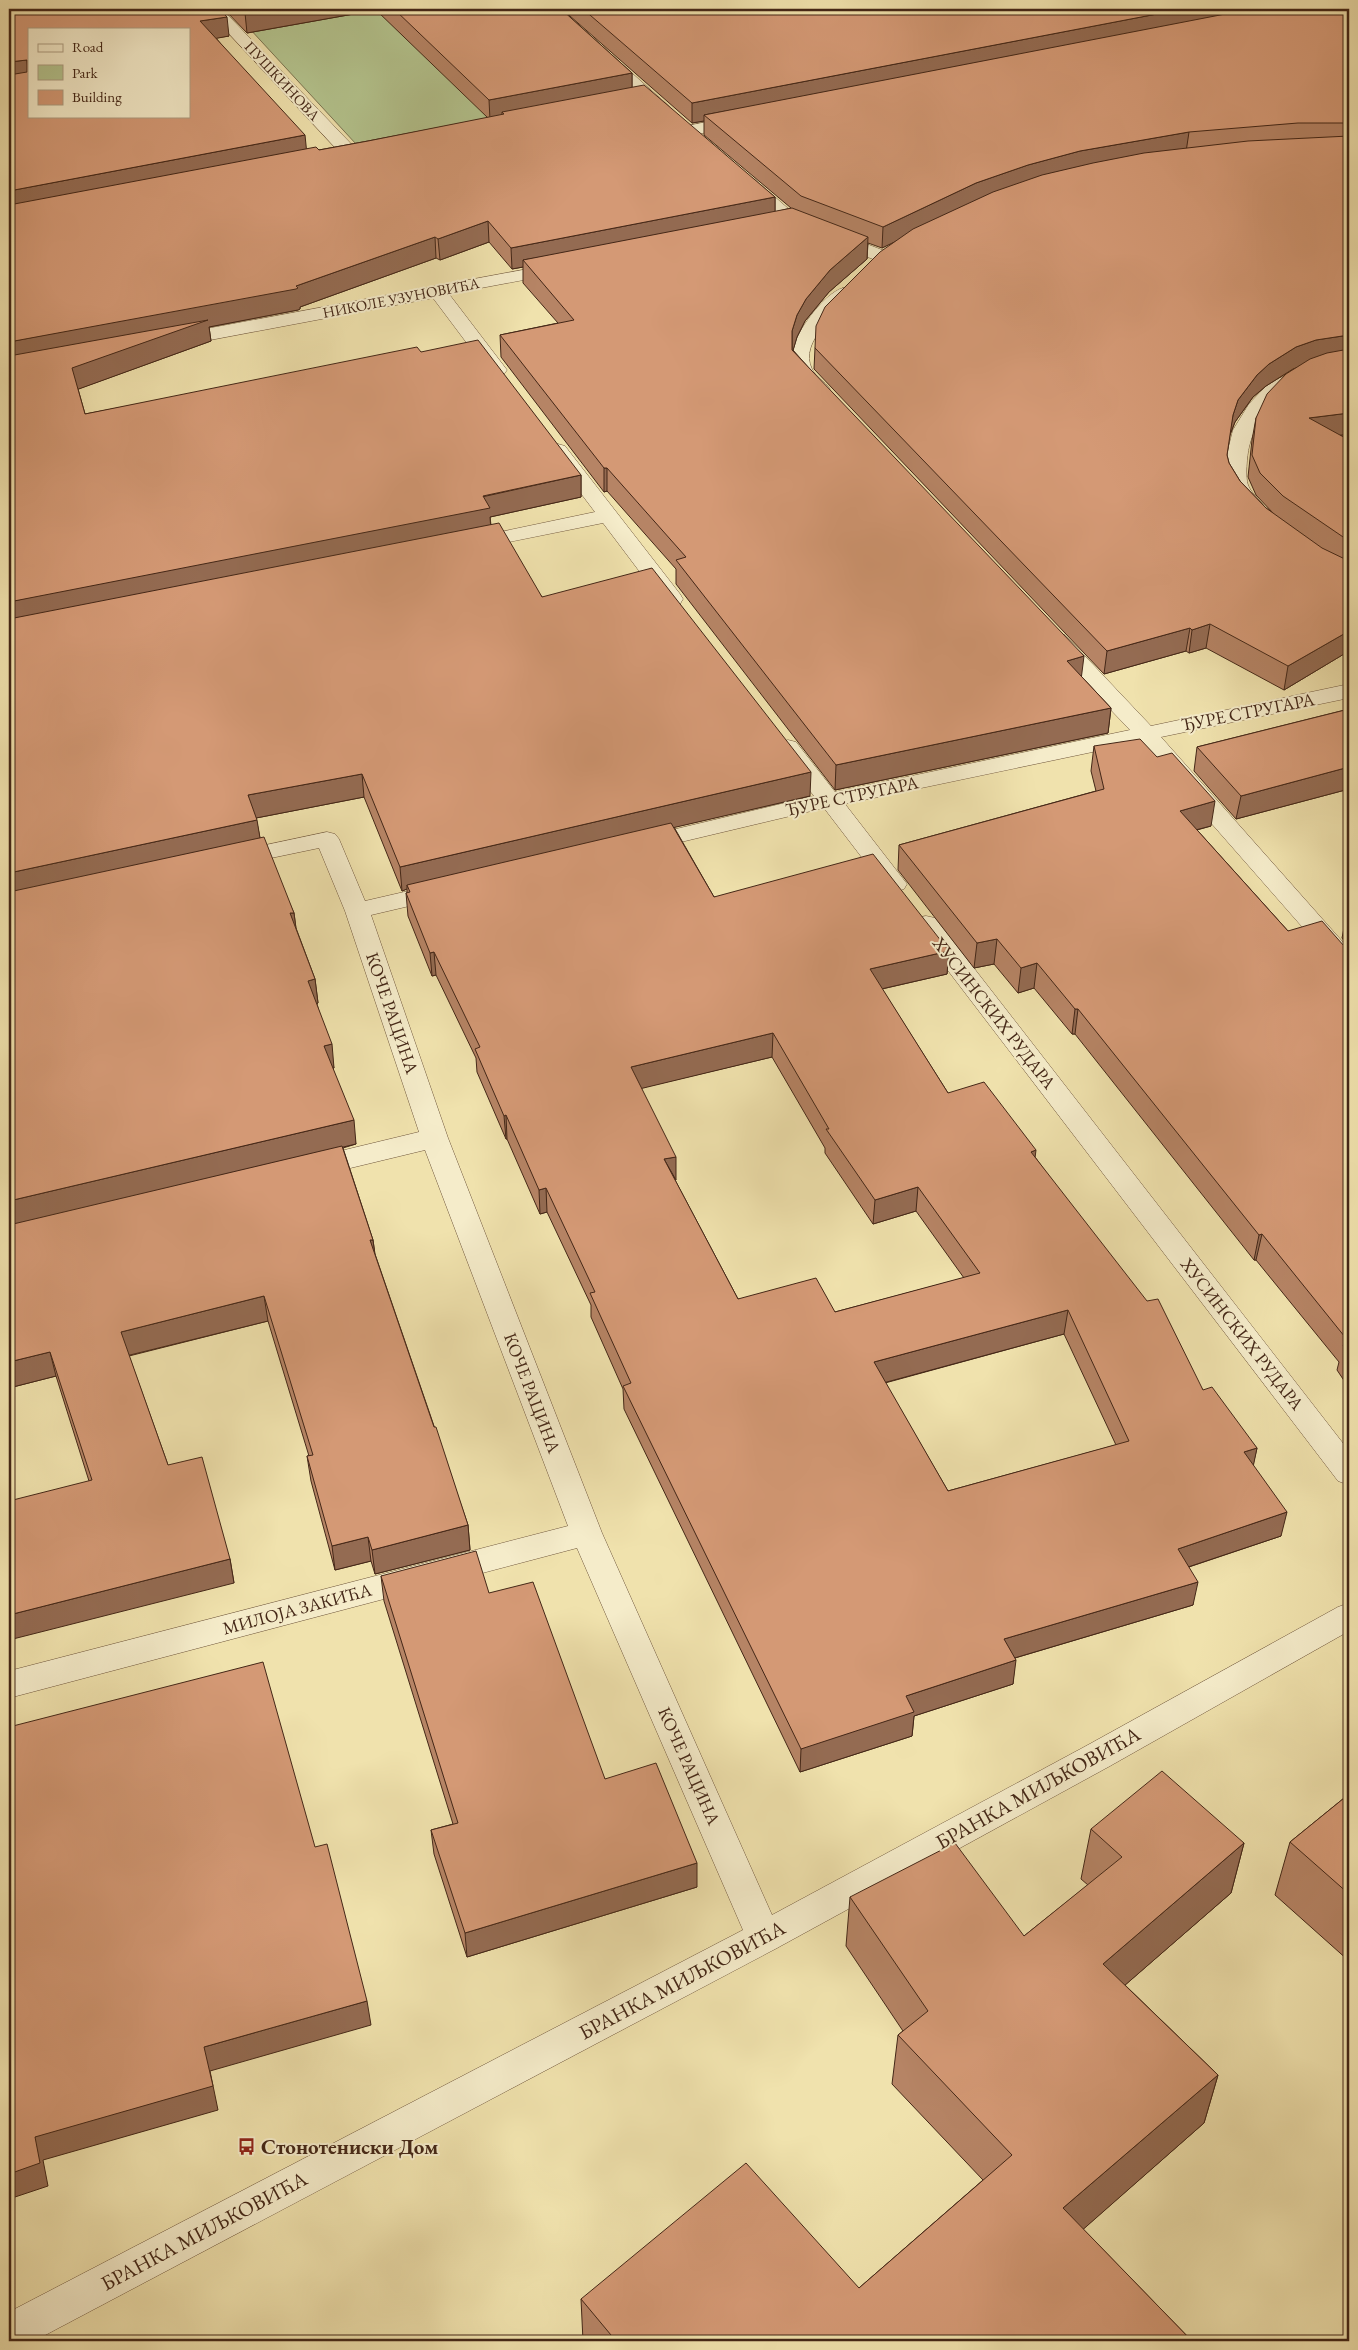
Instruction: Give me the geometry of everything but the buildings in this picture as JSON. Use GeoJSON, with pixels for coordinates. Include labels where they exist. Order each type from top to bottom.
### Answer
{"type":"FeatureCollection","features":[{"type":"Feature","properties":{"kind":"street","name":"ПУШКИНОВА"},"geometry":{"type":"LineString","coordinates":[[214,9],[350,153]]}},
{"type":"Feature","properties":{"kind":"street"},"geometry":{"type":"LineString","coordinates":[[551,9],[703,144]]}},
{"type":"Feature","properties":{"kind":"street"},"geometry":{"type":"LineString","coordinates":[[629,101],[648,97]]}},
{"type":"Feature","properties":{"kind":"street"},"geometry":{"type":"LineString","coordinates":[[688,131],[756,117]]}},
{"type":"Feature","properties":{"kind":"street"},"geometry":{"type":"LineString","coordinates":[[331,156],[370,149]]}},
{"type":"Feature","properties":{"kind":"street"},"geometry":{"type":"LineString","coordinates":[[733,170],[793,222],[892,252],[870,269]]}},
{"type":"Feature","properties":{"kind":"street"},"geometry":{"type":"LineString","coordinates":[[773,226],[793,222]]}},
{"type":"Feature","properties":{"kind":"street","name":"НИКОЛЕ УЗУНОВИЋА"},"geometry":{"type":"LineString","coordinates":[[155,344],[582,264]]}},
{"type":"Feature","properties":{"kind":"street"},"geometry":{"type":"LineString","coordinates":[[837,407],[803,370],[800,356],[805,340],[829,307],[857,282]]}},
{"type":"Feature","properties":{"kind":"street"},"geometry":{"type":"LineString","coordinates":[[438,292],[508,385]]}},
{"type":"Feature","properties":{"kind":"street"},"geometry":{"type":"LineString","coordinates":[[1270,524],[1263,519],[1237,485],[1237,454],[1243,430],[1256,408],[1276,387],[1316,369],[1349,363]]}},
{"type":"Feature","properties":{"kind":"street"},"geometry":{"type":"LineString","coordinates":[[543,431],[688,619]]}},
{"type":"Feature","properties":{"kind":"street"},"geometry":{"type":"LineString","coordinates":[[453,547],[608,516]]}},
{"type":"Feature","properties":{"kind":"street"},"geometry":{"type":"LineString","coordinates":[[1042,624],[1145,733],[1349,964]]}},
{"type":"Feature","properties":{"kind":"street","name":"ЂУРЕ СТРУГАРА"},"geometry":{"type":"LineString","coordinates":[[617,850],[829,800],[1349,692]]}},
{"type":"Feature","properties":{"kind":"street","name":"ХУСИНСКИХ РУДАРА"},"geometry":{"type":"LineString","coordinates":[[774,729],[1349,1473]]}},
{"type":"Feature","properties":{"kind":"street","name":"КОЧЕ РАЦИНА"},"geometry":{"type":"LineString","coordinates":[[207,864],[326,838],[357,911],[434,1138],[586,1532],[764,1937]]}},
{"type":"Feature","properties":{"kind":"street"},"geometry":{"type":"LineString","coordinates":[[357,911],[463,886]]}},
{"type":"Feature","properties":{"kind":"street"},"geometry":{"type":"LineString","coordinates":[[289,1173],[434,1138]]}},
{"type":"Feature","properties":{"kind":"street","name":"МИЛОЈА ЗАКИЋА"},"geometry":{"type":"LineString","coordinates":[[9,1685],[586,1532]]}},
{"type":"Feature","properties":{"kind":"street","name":"БРАНКА МИЉКОВИЋА"},"geometry":{"type":"LineString","coordinates":[[9,2333],[764,1937],[1098,1756],[1349,1616]]}},
{"type":"Feature","properties":{"kind":"green space"},"geometry":{"type":"Polygon","coordinates":[[[381,9],[621,93],[356,144],[249,28],[381,9]]]}},
{"type":"Feature","properties":{"kind":"place","name":"Стонотениски Дом"},"geometry":{"type":"Point","coordinates":[247,2147]}}]}
